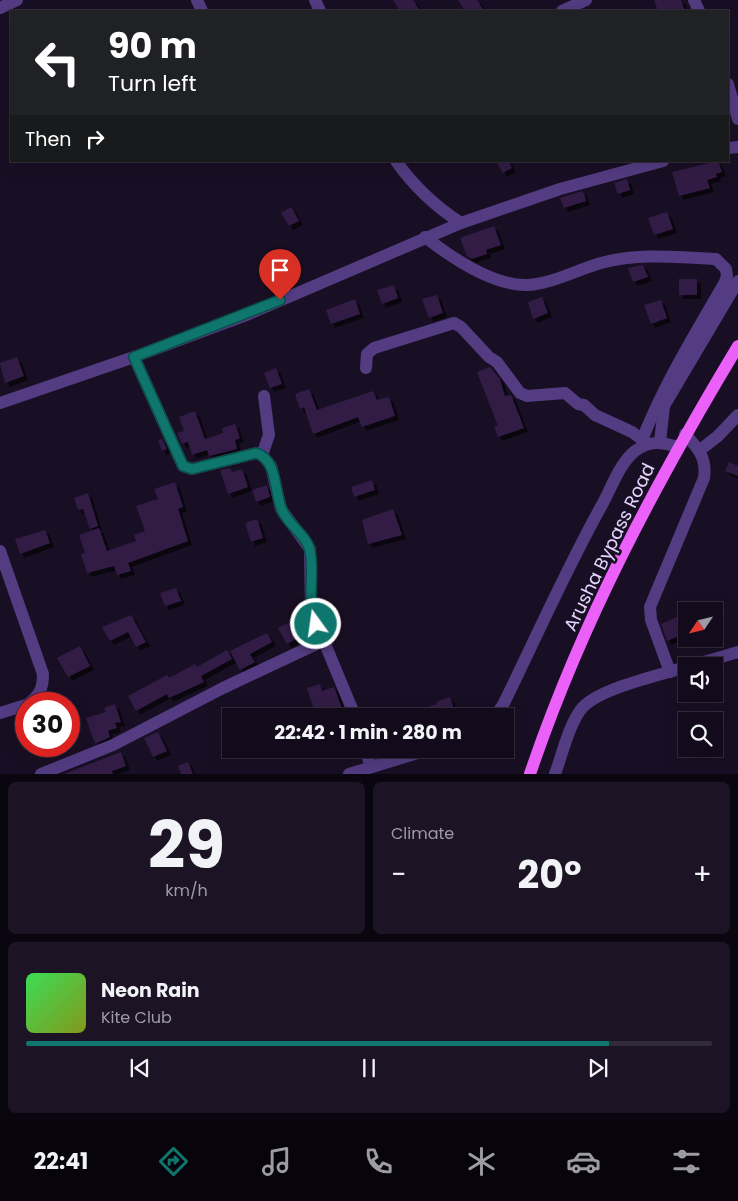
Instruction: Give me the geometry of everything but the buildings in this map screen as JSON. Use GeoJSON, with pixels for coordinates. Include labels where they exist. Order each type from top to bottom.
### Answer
{"type":"FeatureCollection","features":[{"type":"Feature","properties":{"kind":"main road","name":"Arusha Bypass Road"},"geometry":{"type":"LineString","coordinates":[[530,774],[553,706],[606,588],[685,434],[738,346]]}},
{"type":"Feature","properties":{"kind":"street"},"geometry":{"type":"LineString","coordinates":[[0,8],[17,0]]}},
{"type":"Feature","properties":{"kind":"street"},"geometry":{"type":"LineString","coordinates":[[564,10],[586,0]]}},
{"type":"Feature","properties":{"kind":"street"},"geometry":{"type":"LineString","coordinates":[[729,87],[738,118]]}},
{"type":"Feature","properties":{"kind":"street"},"geometry":{"type":"LineString","coordinates":[[397,162],[410,180],[445,213],[461,223]]}},
{"type":"Feature","properties":{"kind":"street"},"geometry":{"type":"LineString","coordinates":[[0,402],[134,357],[244,316],[461,223],[560,188],[659,162]]}},
{"type":"Feature","properties":{"kind":"street"},"geometry":{"type":"LineString","coordinates":[[425,237],[461,263],[493,277],[519,284],[534,285],[602,263],[638,258],[664,256],[716,259],[722,264],[727,276],[725,282],[676,366],[650,442]]}},
{"type":"Feature","properties":{"kind":"street"},"geometry":{"type":"LineString","coordinates":[[501,708],[587,531],[623,466],[634,452],[650,442],[664,406],[738,281]]}},
{"type":"Feature","properties":{"kind":"street"},"geometry":{"type":"LineString","coordinates":[[366,368],[367,354],[374,348],[454,323],[461,327],[489,358],[497,362],[504,374],[520,393],[527,396],[565,393],[578,404],[584,405],[595,415],[650,442],[678,447]]}},
{"type":"Feature","properties":{"kind":"street"},"geometry":{"type":"LineString","coordinates":[[134,357],[183,466],[192,469],[256,453],[262,455],[271,466],[281,508],[286,518],[310,548],[311,610],[352,708]]}},
{"type":"Feature","properties":{"kind":"street"},"geometry":{"type":"LineString","coordinates":[[262,455],[269,435],[264,396]]}},
{"type":"Feature","properties":{"kind":"street"},"geometry":{"type":"LineString","coordinates":[[700,450],[718,436],[738,415]]}},
{"type":"Feature","properties":{"kind":"street"},"geometry":{"type":"LineString","coordinates":[[670,672],[652,620],[650,608],[704,478],[706,466],[700,450],[685,434]]}},
{"type":"Feature","properties":{"kind":"street"},"geometry":{"type":"LineString","coordinates":[[0,550],[43,674],[43,685],[40,692]]}},
{"type":"Feature","properties":{"kind":"street"},"geometry":{"type":"LineString","coordinates":[[41,774],[113,745],[223,688],[323,641]]}},
{"type":"Feature","properties":{"kind":"street"},"geometry":{"type":"LineString","coordinates":[[721,657],[738,652]]}},
{"type":"Feature","properties":{"kind":"street"},"geometry":{"type":"LineString","coordinates":[[555,774],[577,717],[583,707],[604,694],[678,670]]}},
{"type":"Feature","properties":{"kind":"street"},"geometry":{"type":"LineString","coordinates":[[0,713],[15,708]]}},
{"type":"Feature","properties":{"kind":"street"},"geometry":{"type":"LineString","coordinates":[[368,758],[371,767]]}},
{"type":"Feature","properties":{"kind":"street"},"geometry":{"type":"LineString","coordinates":[[350,774],[402,758]]}},
{"type":"Feature","properties":{"kind":"route"},"geometry":{"type":"LineString","coordinates":[[280,300],[244,316],[134,357],[183,466],[187,469],[192,469],[256,453],[262,455],[271,466],[281,508],[286,518],[310,548],[311,610],[316,624]]}}]}
